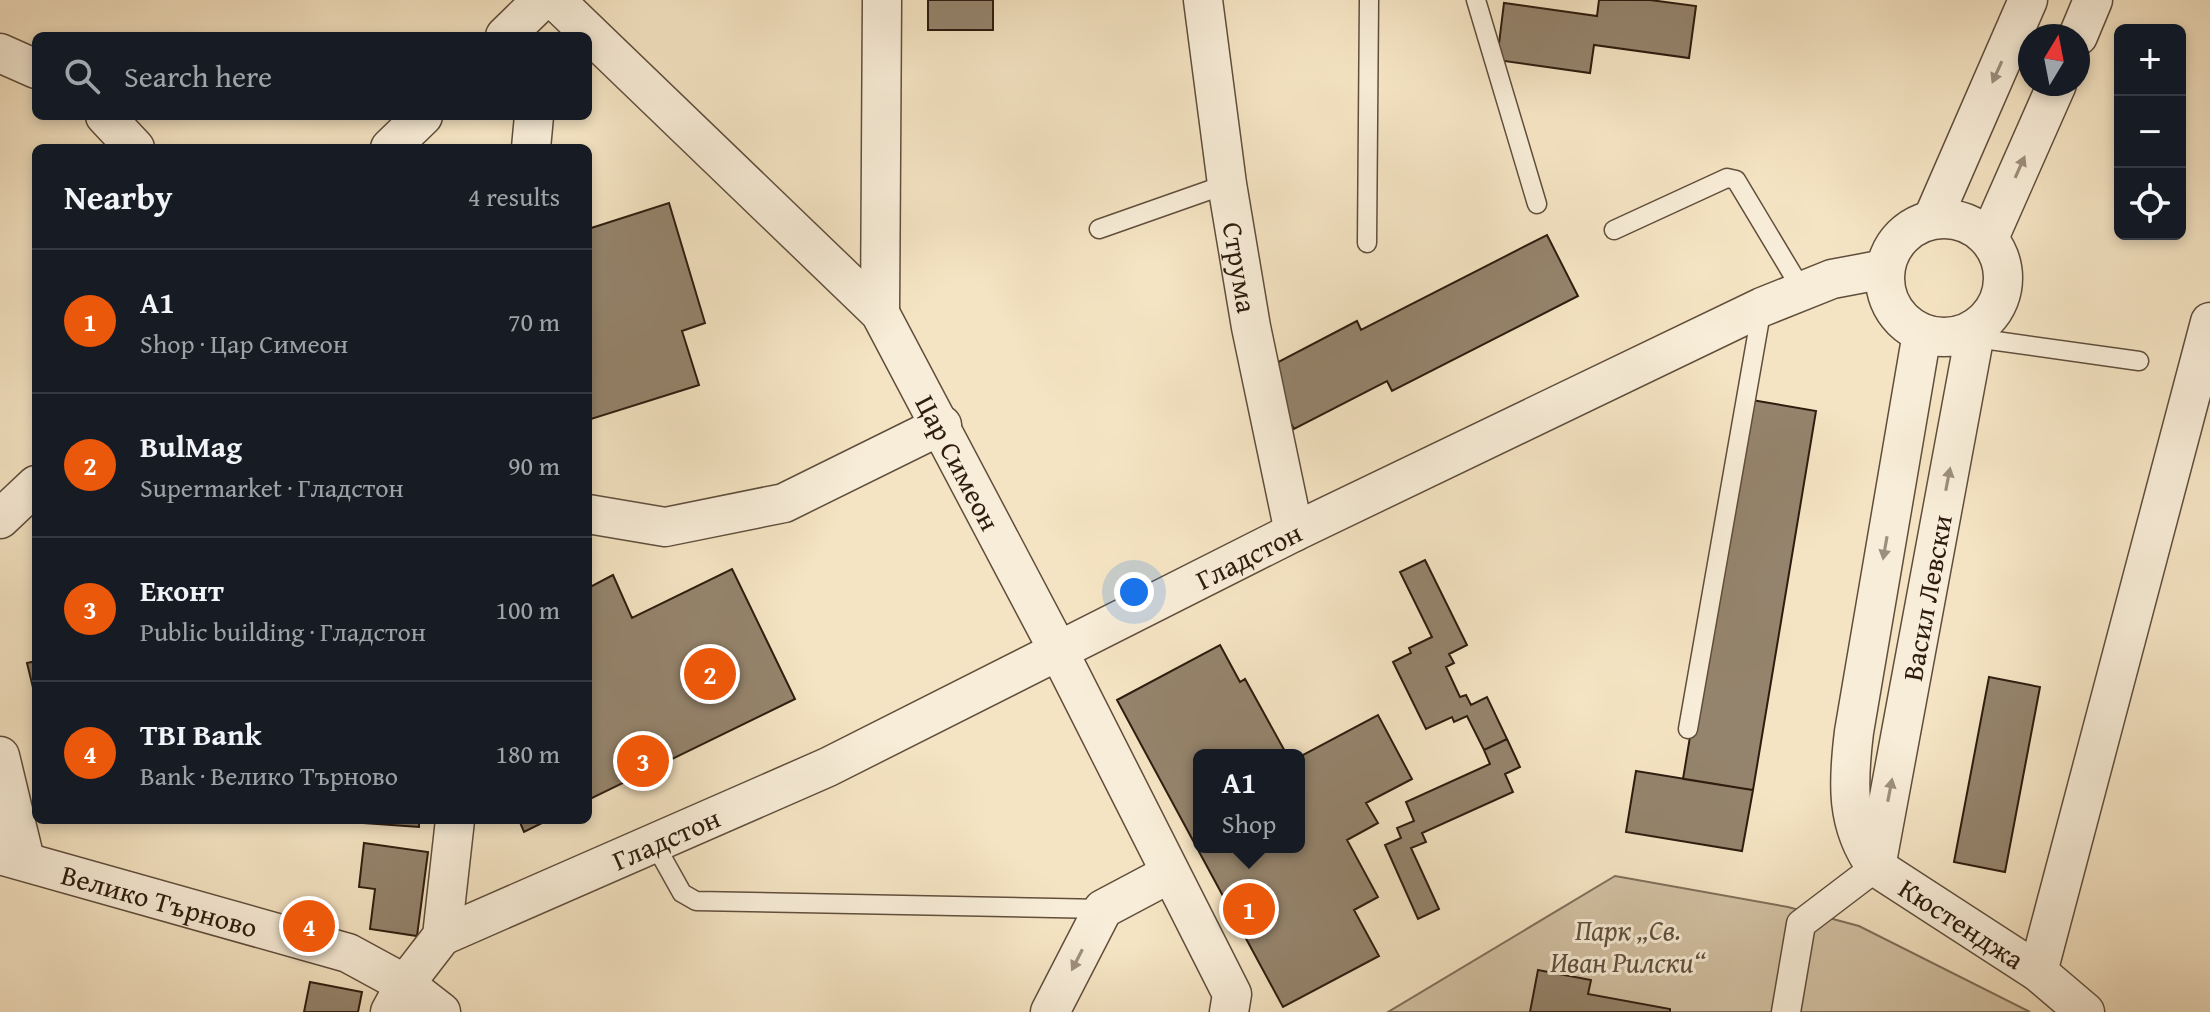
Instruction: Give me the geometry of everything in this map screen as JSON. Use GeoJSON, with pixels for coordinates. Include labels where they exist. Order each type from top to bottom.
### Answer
{"type":"FeatureCollection","features":[{"type":"Feature","properties":{"kind":"street"},"geometry":{"type":"LineString","coordinates":[[509,32],[545,0]]}},
{"type":"Feature","properties":{"kind":"street"},"geometry":{"type":"LineString","coordinates":[[544,32],[545,0]]}},
{"type":"Feature","properties":{"kind":"street","name":"Цар Симеон"},"geometry":{"type":"LineString","coordinates":[[555,0],[588,32]]}},
{"type":"Feature","properties":{"kind":"street"},"geometry":{"type":"LineString","coordinates":[[880,313],[882,0]]}},
{"type":"Feature","properties":{"kind":"street","name":"Струма"},"geometry":{"type":"LineString","coordinates":[[1203,0],[1227,184],[1251,327],[1294,532]]}},
{"type":"Feature","properties":{"kind":"street"},"geometry":{"type":"LineString","coordinates":[[1933,218],[2028,0]]}},
{"type":"Feature","properties":{"kind":"street"},"geometry":{"type":"LineString","coordinates":[[2083,24],[2093,0]]}},
{"type":"Feature","properties":{"kind":"street","name":"Цар Симеон"},"geometry":{"type":"LineString","coordinates":[[592,36],[880,313],[942,425],[1059,652],[1234,1006]]}},
{"type":"Feature","properties":{"kind":"street"},"geometry":{"type":"LineString","coordinates":[[0,53],[32,67]]}},
{"type":"Feature","properties":{"kind":"street"},"geometry":{"type":"LineString","coordinates":[[1989,238],[2052,96]]}},
{"type":"Feature","properties":{"kind":"street"},"geometry":{"type":"LineString","coordinates":[[109,120],[131,144]]}},
{"type":"Feature","properties":{"kind":"street"},"geometry":{"type":"LineString","coordinates":[[394,144],[419,120]]}},
{"type":"Feature","properties":{"kind":"street"},"geometry":{"type":"LineString","coordinates":[[531,144],[534,120]]}},
{"type":"Feature","properties":{"kind":"street"},"geometry":{"type":"LineString","coordinates":[[1933,218],[1964,222],[1989,238],[2000,256],[2004,276],[2001,296],[1992,314],[1958,334],[1897,314],[1889,301],[1885,269],[1890,251],[1901,236],[1933,218]]}},
{"type":"Feature","properties":{"kind":"street","name":"Гладстон"},"geometry":{"type":"LineString","coordinates":[[442,936],[828,767],[1294,532],[1762,307],[1832,279],[1885,269]]}},
{"type":"Feature","properties":{"kind":"street"},"geometry":{"type":"LineString","coordinates":[[2038,972],[2210,322]]}},
{"type":"Feature","properties":{"kind":"street","name":"Васил Левски"},"geometry":{"type":"LineString","coordinates":[[1876,867],[1958,334]]}},
{"type":"Feature","properties":{"kind":"street","name":"Васил Левски"},"geometry":{"type":"LineString","coordinates":[[1876,867],[1861,846],[1851,812],[1851,759],[1958,334]]}},
{"type":"Feature","properties":{"kind":"street"},"geometry":{"type":"LineString","coordinates":[[592,515],[665,527],[784,503],[942,425]]}},
{"type":"Feature","properties":{"kind":"street"},"geometry":{"type":"LineString","coordinates":[[0,519],[32,489]]}},
{"type":"Feature","properties":{"kind":"street"},"geometry":{"type":"LineString","coordinates":[[0,756],[12,857]]}},
{"type":"Feature","properties":{"kind":"street"},"geometry":{"type":"LineString","coordinates":[[397,998],[442,936],[455,824]]}},
{"type":"Feature","properties":{"kind":"street","name":"Велико Търново"},"geometry":{"type":"LineString","coordinates":[[12,857],[348,953],[397,998],[441,1012]]}},
{"type":"Feature","properties":{"kind":"street"},"geometry":{"type":"LineString","coordinates":[[1786,1012],[1801,924],[1876,867]]}},
{"type":"Feature","properties":{"kind":"street","name":"Кюстенджа"},"geometry":{"type":"LineString","coordinates":[[1876,867],[2038,972],[2085,1012]]}},
{"type":"Feature","properties":{"kind":"street"},"geometry":{"type":"LineString","coordinates":[[1050,1012],[1103,909],[1169,874]]}},
{"type":"Feature","properties":{"kind":"lane"},"geometry":{"type":"LineString","coordinates":[[1367,243],[1369,0]]}},
{"type":"Feature","properties":{"kind":"lane"},"geometry":{"type":"LineString","coordinates":[[1476,0],[1537,204]]}},
{"type":"Feature","properties":{"kind":"lane"},"geometry":{"type":"LineString","coordinates":[[1614,230],[1727,178],[1736,180],[1802,290]]}},
{"type":"Feature","properties":{"kind":"lane"},"geometry":{"type":"LineString","coordinates":[[1099,229],[1227,184]]}},
{"type":"Feature","properties":{"kind":"lane"},"geometry":{"type":"LineString","coordinates":[[1688,729],[1762,307]]}},
{"type":"Feature","properties":{"kind":"lane"},"geometry":{"type":"LineString","coordinates":[[1958,334],[2139,361]]}},
{"type":"Feature","properties":{"kind":"lane"},"geometry":{"type":"LineString","coordinates":[[654,843],[682,893],[696,901],[1103,909]]}},
{"type":"Feature","properties":{"kind":"green space","name":"Парк „Св. Иван Рилски“"},"geometry":{"type":"Polygon","coordinates":[[[1615,876],[1788,907],[1859,926],[2030,1012],[1388,1012],[1615,876]]]}},
{"type":"Feature","properties":{"kind":"building"},"geometry":{"type":"Polygon","coordinates":[[[928,0],[993,0],[993,30],[928,30],[928,0]]]}},
{"type":"Feature","properties":{"kind":"building"},"geometry":{"type":"Polygon","coordinates":[[[1599,0],[1650,0],[1696,6],[1689,58],[1594,45],[1590,73],[1497,60],[1504,3],[1597,16],[1599,0]]]}},
{"type":"Feature","properties":{"kind":"building"},"geometry":{"type":"Polygon","coordinates":[[[669,203],[705,323],[682,331],[699,385],[592,419],[592,228],[669,203]]]}},
{"type":"Feature","properties":{"kind":"building"},"geometry":{"type":"Polygon","coordinates":[[[1547,235],[1578,296],[1392,391],[1387,381],[1294,429],[1263,370],[1357,321],[1361,330],[1547,235]]]}},
{"type":"Feature","properties":{"kind":"building"},"geometry":{"type":"Polygon","coordinates":[[[1746,399],[1816,411],[1753,790],[1683,779],[1746,399]]]}},
{"type":"Feature","properties":{"kind":"building"},"geometry":{"type":"Polygon","coordinates":[[[1425,560],[1467,645],[1449,654],[1454,663],[1446,667],[1460,697],[1466,695],[1471,705],[1487,697],[1507,739],[1484,750],[1467,716],[1454,722],[1452,717],[1426,729],[1393,662],[1411,653],[1409,648],[1432,637],[1400,572],[1425,560]]]}},
{"type":"Feature","properties":{"kind":"building"},"geometry":{"type":"Polygon","coordinates":[[[732,569],[795,699],[592,798],[592,586],[613,575],[632,618],[732,569]]]}},
{"type":"Feature","properties":{"kind":"building"},"geometry":{"type":"Polygon","coordinates":[[[1220,645],[1240,682],[1245,679],[1284,749],[1193,749],[1193,841],[1117,700],[1220,645]]]}},
{"type":"Feature","properties":{"kind":"building"},"geometry":{"type":"Polygon","coordinates":[[[32,662],[32,684],[27,663],[32,662]]]}},
{"type":"Feature","properties":{"kind":"building"},"geometry":{"type":"Polygon","coordinates":[[[1989,677],[2040,687],[2005,872],[1954,862],[1989,677]]]}},
{"type":"Feature","properties":{"kind":"building"},"geometry":{"type":"Polygon","coordinates":[[[1378,715],[1412,779],[1366,803],[1378,823],[1347,840],[1378,897],[1354,910],[1379,956],[1283,1007],[1200,853],[1305,853],[1305,754],[1378,715]]]}},
{"type":"Feature","properties":{"kind":"building"},"geometry":{"type":"Polygon","coordinates":[[[1507,739],[1520,767],[1505,774],[1513,792],[1422,833],[1426,842],[1411,848],[1439,909],[1418,919],[1385,845],[1401,838],[1397,828],[1414,821],[1406,802],[1490,764],[1484,750],[1507,739]]]}},
{"type":"Feature","properties":{"kind":"building"},"geometry":{"type":"Polygon","coordinates":[[[1636,771],[1753,790],[1742,851],[1626,832],[1636,771]]]}},
{"type":"Feature","properties":{"kind":"building"},"geometry":{"type":"Polygon","coordinates":[[[378,824],[419,824],[419,827],[378,824]]]}},
{"type":"Feature","properties":{"kind":"building"},"geometry":{"type":"Polygon","coordinates":[[[521,824],[540,824],[524,832],[521,824]]]}},
{"type":"Feature","properties":{"kind":"building"},"geometry":{"type":"Polygon","coordinates":[[[364,843],[428,852],[417,936],[370,929],[375,889],[359,887],[364,843]]]}},
{"type":"Feature","properties":{"kind":"building"},"geometry":{"type":"Polygon","coordinates":[[[1538,970],[1591,980],[1588,994],[1670,1009],[1670,1012],[1530,1012],[1538,970]]]}},
{"type":"Feature","properties":{"kind":"building"},"geometry":{"type":"Polygon","coordinates":[[[310,982],[362,992],[358,1012],[304,1012],[310,982]]]}},
{"type":"Feature","properties":{"kind":"place","name":"BulMag"},"geometry":{"type":"Point","coordinates":[710,674]}},
{"type":"Feature","properties":{"kind":"place","name":"Еконт"},"geometry":{"type":"Point","coordinates":[643,761]}},
{"type":"Feature","properties":{"kind":"place","name":"A1"},"geometry":{"type":"Point","coordinates":[1249,909]}},
{"type":"Feature","properties":{"kind":"place","name":"TBI Bank"},"geometry":{"type":"Point","coordinates":[309,926]}}]}
